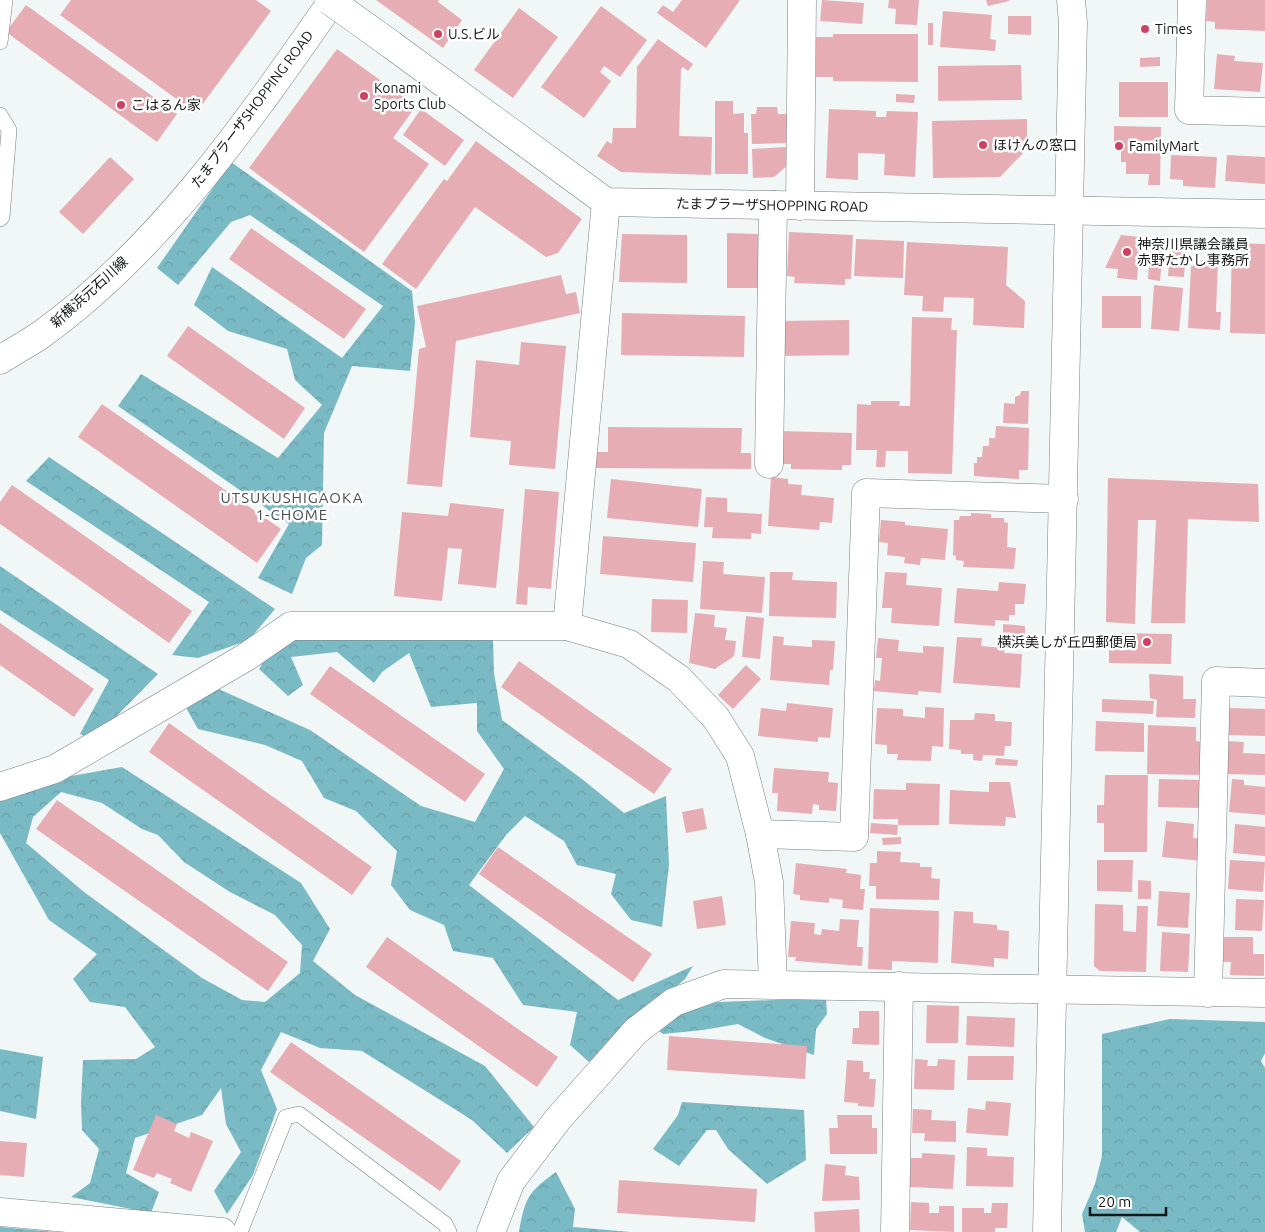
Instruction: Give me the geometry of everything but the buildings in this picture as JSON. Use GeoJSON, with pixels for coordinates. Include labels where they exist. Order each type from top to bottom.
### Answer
{"type":"FeatureCollection","features":[{"type":"Feature","properties":{"kind":"street","name":"たまプラーザSHOPPING ROAD"},"geometry":{"type":"LineString","coordinates":[[170,216],[226,147],[331,0],[606,202],[1265,214]]}},
{"type":"Feature","properties":{"kind":"street"},"geometry":{"type":"LineString","coordinates":[[800,206],[802,0]]}},
{"type":"Feature","properties":{"kind":"street"},"geometry":{"type":"LineString","coordinates":[[1047,1232],[1064,499],[1071,0]]}},
{"type":"Feature","properties":{"kind":"street"},"geometry":{"type":"LineString","coordinates":[[1192,0],[1190,110],[1265,112]]}},
{"type":"Feature","properties":{"kind":"street"},"geometry":{"type":"LineString","coordinates":[[567,626],[606,202]]}},
{"type":"Feature","properties":{"kind":"street"},"geometry":{"type":"LineString","coordinates":[[768,464],[773,205]]}},
{"type":"Feature","properties":{"kind":"street","name":"新横浜元石川線"},"geometry":{"type":"LineString","coordinates":[[0,360],[42,334],[85,298],[170,216]]}},
{"type":"Feature","properties":{"kind":"street"},"geometry":{"type":"LineString","coordinates":[[760,834],[854,837],[866,493],[1064,499]]}},
{"type":"Feature","properties":{"kind":"street"},"geometry":{"type":"LineString","coordinates":[[0,787],[55,769],[246,656],[291,626],[567,626],[629,644],[679,679],[716,718],[740,756],[760,834],[769,882],[773,984]]}},
{"type":"Feature","properties":{"kind":"street"},"geometry":{"type":"LineString","coordinates":[[1208,993],[1216,682],[1265,683]]}},
{"type":"Feature","properties":{"kind":"street"},"geometry":{"type":"LineString","coordinates":[[492,1232],[511,1182],[558,1119],[636,1030],[674,1002],[724,984],[1265,993]]}},
{"type":"Feature","properties":{"kind":"street"},"geometry":{"type":"LineString","coordinates":[[896,1232],[899,986]]}},
{"type":"Feature","properties":{"kind":"street"},"geometry":{"type":"LineString","coordinates":[[0,1212],[222,1232]]}},
{"type":"Feature","properties":{"kind":"lane"},"geometry":{"type":"LineString","coordinates":[[0,42],[5,0]]}},
{"type":"Feature","properties":{"kind":"lane"},"geometry":{"type":"LineString","coordinates":[[0,115],[9,130],[2,217],[0,219]]}},
{"type":"Feature","properties":{"kind":"lane"},"geometry":{"type":"LineString","coordinates":[[240,1232],[286,1117],[299,1114],[445,1224],[450,1232]]}},
{"type":"Feature","properties":{"kind":"green space"},"geometry":{"type":"Polygon","coordinates":[[[231,162],[412,291],[415,323],[410,371],[352,366],[324,433],[322,545],[306,558],[292,594],[258,578],[289,524],[118,406],[141,374],[278,458],[322,405],[295,380],[287,349],[228,331],[194,305],[212,267],[342,358],[383,306],[250,215],[231,222],[178,285],[157,268],[231,162]]]}},
{"type":"Feature","properties":{"kind":"green space"},"geometry":{"type":"Polygon","coordinates":[[[49,457],[275,609],[249,640],[198,658],[172,655],[209,602],[26,481],[49,457]]]}},
{"type":"Feature","properties":{"kind":"green space"},"geometry":{"type":"Polygon","coordinates":[[[0,566],[158,674],[93,740],[80,734],[109,680],[0,610],[0,566]]]}},
{"type":"Feature","properties":{"kind":"green space"},"geometry":{"type":"Polygon","coordinates":[[[325,630],[493,637],[494,673],[502,720],[582,779],[624,813],[666,796],[669,865],[662,927],[631,920],[611,894],[616,874],[577,865],[564,841],[525,816],[506,835],[469,885],[618,1000],[693,966],[685,979],[589,1062],[570,1045],[577,1012],[523,1005],[493,958],[453,951],[444,925],[410,910],[391,885],[397,851],[356,811],[324,798],[302,761],[265,745],[198,729],[184,704],[214,687],[310,730],[421,806],[475,822],[504,769],[477,731],[477,703],[431,707],[409,653],[382,672],[374,683],[337,652],[291,657],[303,685],[288,696],[259,669],[271,648],[325,630]]]}},
{"type":"Feature","properties":{"kind":"green space"},"geometry":{"type":"Polygon","coordinates":[[[122,767],[301,883],[330,929],[313,961],[355,995],[485,1066],[534,1127],[507,1153],[472,1120],[362,1051],[320,1048],[281,1032],[261,1070],[277,1109],[253,1175],[227,1214],[214,1191],[241,1152],[226,1124],[221,1088],[202,1115],[135,1138],[126,1173],[159,1192],[151,1213],[71,1197],[90,1183],[99,1149],[82,1130],[83,1060],[136,1059],[155,1047],[125,1007],[90,1002],[73,979],[97,954],[49,920],[0,833],[0,795],[60,778],[122,767]],[[61,792],[33,817],[26,843],[84,892],[202,978],[242,1000],[265,1002],[300,973],[302,945],[275,915],[230,892],[184,862],[158,835],[142,829],[102,803],[61,792]]]}},
{"type":"Feature","properties":{"kind":"green space"},"geometry":{"type":"Polygon","coordinates":[[[826,998],[827,1014],[816,1029],[814,1055],[765,1038],[738,1024],[663,1034],[653,1027],[695,1003],[826,998]]]}},
{"type":"Feature","properties":{"kind":"green space"},"geometry":{"type":"Polygon","coordinates":[[[1170,1019],[1265,1022],[1265,1053],[1261,1061],[1265,1068],[1265,1232],[1140,1232],[1122,1217],[1116,1232],[1085,1232],[1082,1214],[1095,1184],[1102,1156],[1102,1034],[1170,1019]]]}},
{"type":"Feature","properties":{"kind":"green space"},"geometry":{"type":"Polygon","coordinates":[[[0,1049],[43,1057],[36,1119],[0,1111],[0,1049]]]}},
{"type":"Feature","properties":{"kind":"green space"},"geometry":{"type":"Polygon","coordinates":[[[682,1102],[804,1110],[806,1160],[767,1184],[728,1149],[716,1130],[707,1130],[679,1166],[653,1149],[678,1115],[682,1102]]]}},
{"type":"Feature","properties":{"kind":"green space"},"geometry":{"type":"Polygon","coordinates":[[[556,1172],[575,1209],[573,1227],[631,1232],[519,1232],[523,1211],[529,1197],[539,1185],[556,1172]]]}},
{"type":"Feature","properties":{"kind":"green space"},"geometry":{"type":"Polygon","coordinates":[[[0,1227],[56,1232],[0,1232],[0,1227]]]}},
{"type":"Feature","properties":{"kind":"place","name":"Times"},"geometry":{"type":"Point","coordinates":[1145,29]}},
{"type":"Feature","properties":{"kind":"place","name":"U.S.ビル"},"geometry":{"type":"Point","coordinates":[438,34]}},
{"type":"Feature","properties":{"kind":"place","name":"Konami Sports Club"},"geometry":{"type":"Point","coordinates":[364,96]}},
{"type":"Feature","properties":{"kind":"place","name":"こはるん家"},"geometry":{"type":"Point","coordinates":[121,105]}},
{"type":"Feature","properties":{"kind":"place","name":"ほけんの窓口"},"geometry":{"type":"Point","coordinates":[983,145]}},
{"type":"Feature","properties":{"kind":"place","name":"FamilyMart"},"geometry":{"type":"Point","coordinates":[1119,146]}},
{"type":"Feature","properties":{"kind":"place","name":"神奈川県議会議員 赤野たかし事務所"},"geometry":{"type":"Point","coordinates":[1127,252]}},
{"type":"Feature","properties":{"kind":"place","name":"横浜美しが丘四郵便局"},"geometry":{"type":"Point","coordinates":[1147,642]}},
{"type":"Feature","properties":{"kind":"district","name":"UTSUKUSHIGAOKA 1-CHOME"},"geometry":{"type":"Point","coordinates":[292,506]}}]}
